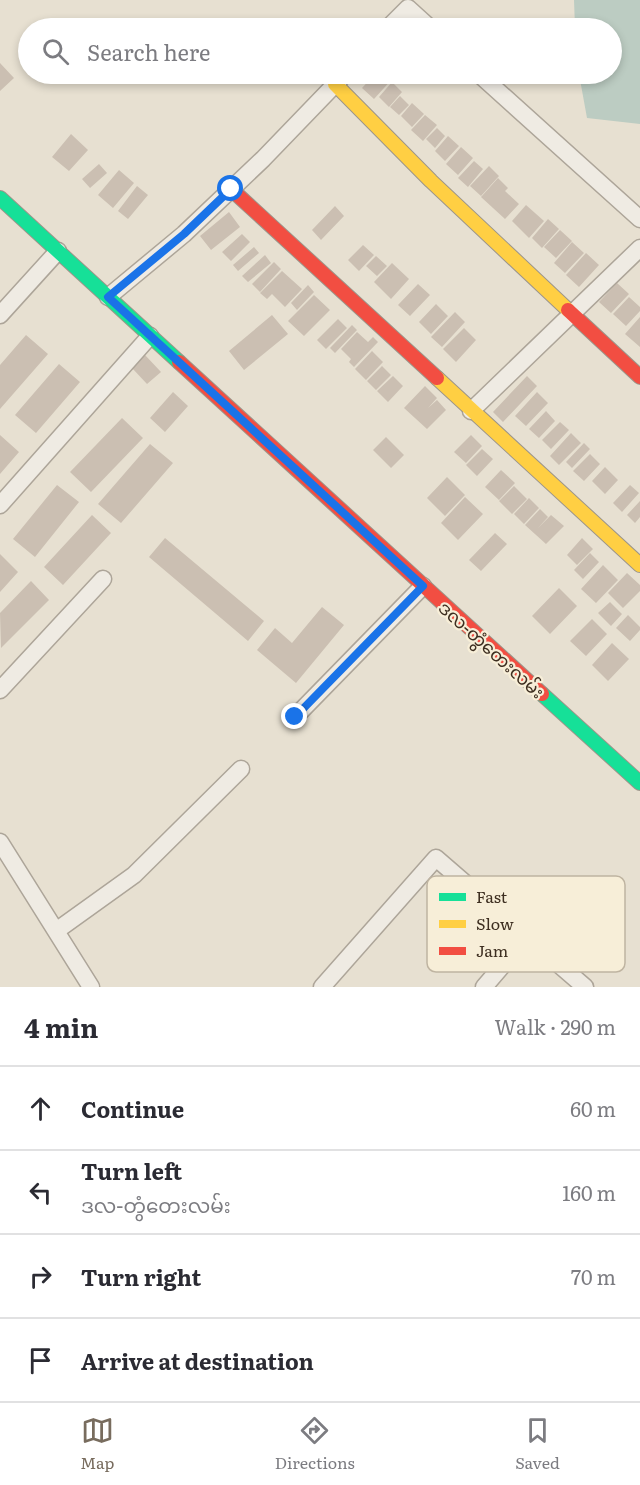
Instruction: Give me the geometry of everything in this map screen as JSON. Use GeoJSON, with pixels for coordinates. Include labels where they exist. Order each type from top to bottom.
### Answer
{"type":"FeatureCollection","features":[{"type":"Feature","properties":{"kind":"street"},"geometry":{"type":"LineString","coordinates":[[398,18],[408,8],[419,18]]}},
{"type":"Feature","properties":{"kind":"street"},"geometry":{"type":"LineString","coordinates":[[108,297],[184,234],[335,84]]}},
{"type":"Feature","properties":{"kind":"street"},"geometry":{"type":"LineString","coordinates":[[344,84],[431,181],[640,377]]}},
{"type":"Feature","properties":{"kind":"street"},"geometry":{"type":"LineString","coordinates":[[490,84],[640,219]]}},
{"type":"Feature","properties":{"kind":"street"},"geometry":{"type":"LineString","coordinates":[[231,189],[640,565]]}},
{"type":"Feature","properties":{"kind":"street","name":"ဒလ-တွံတေးလမ်း"},"geometry":{"type":"LineString","coordinates":[[0,198],[640,783]]}},
{"type":"Feature","properties":{"kind":"street"},"geometry":{"type":"LineString","coordinates":[[471,411],[640,248]]}},
{"type":"Feature","properties":{"kind":"street"},"geometry":{"type":"LineString","coordinates":[[0,315],[58,251]]}},
{"type":"Feature","properties":{"kind":"street"},"geometry":{"type":"LineString","coordinates":[[0,505],[150,336]]}},
{"type":"Feature","properties":{"kind":"street"},"geometry":{"type":"LineString","coordinates":[[0,690],[103,579]]}},
{"type":"Feature","properties":{"kind":"street"},"geometry":{"type":"LineString","coordinates":[[295,717],[423,586]]}},
{"type":"Feature","properties":{"kind":"street"},"geometry":{"type":"LineString","coordinates":[[56,932],[134,875],[241,769]]}},
{"type":"Feature","properties":{"kind":"street"},"geometry":{"type":"LineString","coordinates":[[0,842],[91,987]]}},
{"type":"Feature","properties":{"kind":"street"},"geometry":{"type":"LineString","coordinates":[[322,987],[436,858],[457,876]]}},
{"type":"Feature","properties":{"kind":"street"},"geometry":{"type":"LineString","coordinates":[[484,987],[497,972]]}},
{"type":"Feature","properties":{"kind":"street"},"geometry":{"type":"LineString","coordinates":[[568,972],[585,987]]}},
{"type":"Feature","properties":{"kind":"shaded area"},"geometry":{"type":"Polygon","coordinates":[[[574,0],[640,0],[640,124],[587,118],[581,84],[622,84],[622,18],[575,18],[574,0]]]}},
{"type":"Feature","properties":{"kind":"building"},"geometry":{"type":"Polygon","coordinates":[[[0,63],[14,78],[0,91],[0,63]]]}},
{"type":"Feature","properties":{"kind":"building"},"geometry":{"type":"Polygon","coordinates":[[[366,84],[388,84],[374,99],[362,88],[366,84]]]}},
{"type":"Feature","properties":{"kind":"building"},"geometry":{"type":"Polygon","coordinates":[[[390,84],[394,84],[402,92],[389,107],[379,97],[390,84]]]}},
{"type":"Feature","properties":{"kind":"building"},"geometry":{"type":"Polygon","coordinates":[[[400,96],[409,105],[399,115],[390,107],[400,96]]]}},
{"type":"Feature","properties":{"kind":"building"},"geometry":{"type":"Polygon","coordinates":[[[412,103],[424,114],[412,127],[401,116],[412,103]]]}},
{"type":"Feature","properties":{"kind":"building"},"geometry":{"type":"Polygon","coordinates":[[[425,115],[437,125],[423,141],[411,130],[425,115]]]}},
{"type":"Feature","properties":{"kind":"building"},"geometry":{"type":"Polygon","coordinates":[[[437,128],[445,136],[435,148],[426,139],[437,128]]]}},
{"type":"Feature","properties":{"kind":"building"},"geometry":{"type":"Polygon","coordinates":[[[71,134],[88,150],[69,171],[52,157],[71,134]]]}},
{"type":"Feature","properties":{"kind":"building"},"geometry":{"type":"Polygon","coordinates":[[[448,136],[459,146],[445,161],[435,151],[448,136]]]}},
{"type":"Feature","properties":{"kind":"building"},"geometry":{"type":"Polygon","coordinates":[[[461,147],[473,158],[458,175],[446,164],[461,147]]]}},
{"type":"Feature","properties":{"kind":"building"},"geometry":{"type":"Polygon","coordinates":[[[474,161],[483,169],[468,187],[458,178],[474,161]]]}},
{"type":"Feature","properties":{"kind":"building"},"geometry":{"type":"Polygon","coordinates":[[[99,164],[107,173],[90,188],[82,179],[99,164]]]}},
{"type":"Feature","properties":{"kind":"building"},"geometry":{"type":"Polygon","coordinates":[[[489,166],[499,176],[481,196],[470,186],[489,166]]]}},
{"type":"Feature","properties":{"kind":"building"},"geometry":{"type":"Polygon","coordinates":[[[119,170],[134,183],[113,208],[98,195],[119,170]]]}},
{"type":"Feature","properties":{"kind":"building"},"geometry":{"type":"Polygon","coordinates":[[[498,178],[508,188],[505,191],[519,204],[505,219],[481,197],[498,178]]]}},
{"type":"Feature","properties":{"kind":"building"},"geometry":{"type":"Polygon","coordinates":[[[137,186],[148,195],[128,219],[118,211],[137,186]]]}},
{"type":"Feature","properties":{"kind":"building"},"geometry":{"type":"Polygon","coordinates":[[[526,205],[544,221],[529,238],[512,221],[526,205]]]}},
{"type":"Feature","properties":{"kind":"building"},"geometry":{"type":"Polygon","coordinates":[[[335,206],[344,216],[321,240],[312,230],[335,206]]]}},
{"type":"Feature","properties":{"kind":"building"},"geometry":{"type":"Polygon","coordinates":[[[229,212],[240,227],[211,250],[200,236],[229,212]]]}},
{"type":"Feature","properties":{"kind":"building"},"geometry":{"type":"Polygon","coordinates":[[[548,219],[559,229],[542,248],[532,238],[548,219]]]}},
{"type":"Feature","properties":{"kind":"building"},"geometry":{"type":"Polygon","coordinates":[[[560,230],[572,241],[556,258],[544,247],[560,230]]]}},
{"type":"Feature","properties":{"kind":"building"},"geometry":{"type":"Polygon","coordinates":[[[242,234],[250,242],[231,261],[222,252],[242,234]]]}},
{"type":"Feature","properties":{"kind":"building"},"geometry":{"type":"Polygon","coordinates":[[[572,242],[584,253],[565,273],[554,263],[572,242]]]}},
{"type":"Feature","properties":{"kind":"building"},"geometry":{"type":"Polygon","coordinates":[[[363,245],[374,255],[359,271],[348,260],[363,245]]]}},
{"type":"Feature","properties":{"kind":"building"},"geometry":{"type":"Polygon","coordinates":[[[254,247],[259,253],[238,271],[233,265],[254,247]]]}},
{"type":"Feature","properties":{"kind":"building"},"geometry":{"type":"Polygon","coordinates":[[[586,253],[599,265],[579,287],[566,275],[586,253]]]}},
{"type":"Feature","properties":{"kind":"building"},"geometry":{"type":"Polygon","coordinates":[[[265,255],[271,263],[248,282],[242,276],[265,255]]]}},
{"type":"Feature","properties":{"kind":"building"},"geometry":{"type":"Polygon","coordinates":[[[376,256],[387,266],[377,276],[366,266],[376,256]]]}},
{"type":"Feature","properties":{"kind":"building"},"geometry":{"type":"Polygon","coordinates":[[[274,262],[281,269],[260,292],[252,284],[274,262]]]}},
{"type":"Feature","properties":{"kind":"building"},"geometry":{"type":"Polygon","coordinates":[[[392,263],[409,279],[391,299],[374,282],[392,263]]]}},
{"type":"Feature","properties":{"kind":"building"},"geometry":{"type":"Polygon","coordinates":[[[282,271],[302,289],[285,307],[272,294],[267,299],[260,293],[282,271]]]}},
{"type":"Feature","properties":{"kind":"building"},"geometry":{"type":"Polygon","coordinates":[[[617,283],[629,294],[611,313],[599,302],[617,283]]]}},
{"type":"Feature","properties":{"kind":"building"},"geometry":{"type":"Polygon","coordinates":[[[418,284],[430,295],[410,316],[398,305],[418,284]]]}},
{"type":"Feature","properties":{"kind":"building"},"geometry":{"type":"Polygon","coordinates":[[[308,285],[314,292],[297,310],[291,303],[308,285]]]}},
{"type":"Feature","properties":{"kind":"building"},"geometry":{"type":"Polygon","coordinates":[[[314,295],[330,310],[304,336],[288,321],[314,295]]]}},
{"type":"Feature","properties":{"kind":"building"},"geometry":{"type":"Polygon","coordinates":[[[629,297],[640,307],[640,311],[626,326],[613,314],[629,297]]]}},
{"type":"Feature","properties":{"kind":"building"},"geometry":{"type":"Polygon","coordinates":[[[436,304],[448,316],[431,334],[419,322],[436,304]]]}},
{"type":"Feature","properties":{"kind":"building"},"geometry":{"type":"Polygon","coordinates":[[[455,312],[465,322],[442,347],[431,337],[455,312]]]}},
{"type":"Feature","properties":{"kind":"building"},"geometry":{"type":"Polygon","coordinates":[[[272,315],[288,334],[244,370],[229,351],[272,315]]]}},
{"type":"Feature","properties":{"kind":"building"},"geometry":{"type":"Polygon","coordinates":[[[640,317],[640,347],[625,334],[640,317]]]}},
{"type":"Feature","properties":{"kind":"building"},"geometry":{"type":"Polygon","coordinates":[[[338,319],[347,328],[326,349],[317,340],[338,319]]]}},
{"type":"Feature","properties":{"kind":"building"},"geometry":{"type":"Polygon","coordinates":[[[352,325],[357,330],[335,353],[330,348],[352,325]]]}},
{"type":"Feature","properties":{"kind":"building"},"geometry":{"type":"Polygon","coordinates":[[[464,328],[476,340],[456,362],[443,349],[464,328]]]}},
{"type":"Feature","properties":{"kind":"building"},"geometry":{"type":"Polygon","coordinates":[[[357,332],[368,342],[373,337],[378,342],[354,367],[349,362],[351,359],[341,349],[357,332]]]}},
{"type":"Feature","properties":{"kind":"building"},"geometry":{"type":"Polygon","coordinates":[[[26,335],[48,354],[0,409],[0,365],[26,335]]]}},
{"type":"Feature","properties":{"kind":"building"},"geometry":{"type":"Polygon","coordinates":[[[372,351],[383,362],[366,380],[355,369],[372,351]]]}},
{"type":"Feature","properties":{"kind":"building"},"geometry":{"type":"Polygon","coordinates":[[[145,355],[161,372],[147,384],[132,368],[145,355]]]}},
{"type":"Feature","properties":{"kind":"building"},"geometry":{"type":"Polygon","coordinates":[[[59,364],[80,382],[36,433],[15,415],[59,364]]]}},
{"type":"Feature","properties":{"kind":"building"},"geometry":{"type":"Polygon","coordinates":[[[382,366],[391,375],[376,390],[367,381],[382,366]]]}},
{"type":"Feature","properties":{"kind":"building"},"geometry":{"type":"Polygon","coordinates":[[[393,376],[403,386],[388,402],[377,391],[393,376]]]}},
{"type":"Feature","properties":{"kind":"building"},"geometry":{"type":"Polygon","coordinates":[[[527,376],[537,386],[503,422],[493,412],[527,376]]]}},
{"type":"Feature","properties":{"kind":"building"},"geometry":{"type":"Polygon","coordinates":[[[425,386],[437,398],[428,408],[437,400],[446,410],[427,429],[404,408],[425,386]]]}},
{"type":"Feature","properties":{"kind":"building"},"geometry":{"type":"Polygon","coordinates":[[[173,392],[188,406],[165,432],[150,418],[173,392]]]}},
{"type":"Feature","properties":{"kind":"building"},"geometry":{"type":"Polygon","coordinates":[[[537,392],[548,403],[526,426],[515,416],[537,392]]]}},
{"type":"Feature","properties":{"kind":"building"},"geometry":{"type":"Polygon","coordinates":[[[546,411],[555,421],[539,438],[529,429],[546,411]]]}},
{"type":"Feature","properties":{"kind":"building"},"geometry":{"type":"Polygon","coordinates":[[[122,418],[143,438],[91,492],[70,472],[122,418]]]}},
{"type":"Feature","properties":{"kind":"building"},"geometry":{"type":"Polygon","coordinates":[[[560,422],[569,430],[551,449],[542,440],[560,422]]]}},
{"type":"Feature","properties":{"kind":"building"},"geometry":{"type":"Polygon","coordinates":[[[571,433],[581,443],[559,465],[550,456],[571,433]]]}},
{"type":"Feature","properties":{"kind":"building"},"geometry":{"type":"Polygon","coordinates":[[[0,435],[19,452],[0,474],[0,435]]]}},
{"type":"Feature","properties":{"kind":"building"},"geometry":{"type":"Polygon","coordinates":[[[471,435],[482,446],[466,463],[454,452],[471,435]]]}},
{"type":"Feature","properties":{"kind":"building"},"geometry":{"type":"Polygon","coordinates":[[[386,437],[404,455],[391,468],[373,450],[386,437]]]}},
{"type":"Feature","properties":{"kind":"building"},"geometry":{"type":"Polygon","coordinates":[[[584,443],[590,449],[572,468],[566,462],[584,443]]]}},
{"type":"Feature","properties":{"kind":"building"},"geometry":{"type":"Polygon","coordinates":[[[150,444],[173,463],[121,523],[98,504],[150,444]]]}},
{"type":"Feature","properties":{"kind":"building"},"geometry":{"type":"Polygon","coordinates":[[[482,449],[493,459],[477,476],[466,465],[482,449]]]}},
{"type":"Feature","properties":{"kind":"building"},"geometry":{"type":"Polygon","coordinates":[[[590,454],[600,464],[584,481],[573,471],[590,454]]]}},
{"type":"Feature","properties":{"kind":"building"},"geometry":{"type":"Polygon","coordinates":[[[605,467],[618,480],[605,494],[592,481],[605,467]]]}},
{"type":"Feature","properties":{"kind":"building"},"geometry":{"type":"Polygon","coordinates":[[[501,470],[515,483],[499,500],[485,487],[501,470]]]}},
{"type":"Feature","properties":{"kind":"building"},"geometry":{"type":"Polygon","coordinates":[[[447,477],[465,495],[445,516],[427,498],[447,477]]]}},
{"type":"Feature","properties":{"kind":"building"},"geometry":{"type":"Polygon","coordinates":[[[57,485],[79,502],[35,557],[13,539],[57,485]]]}},
{"type":"Feature","properties":{"kind":"building"},"geometry":{"type":"Polygon","coordinates":[[[630,485],[639,493],[622,512],[613,503],[630,485]]]}},
{"type":"Feature","properties":{"kind":"building"},"geometry":{"type":"Polygon","coordinates":[[[514,486],[527,499],[512,514],[499,501],[514,486]]]}},
{"type":"Feature","properties":{"kind":"building"},"geometry":{"type":"Polygon","coordinates":[[[465,497],[483,514],[458,540],[441,523],[465,497]]]}},
{"type":"Feature","properties":{"kind":"building"},"geometry":{"type":"Polygon","coordinates":[[[529,498],[539,508],[524,524],[514,514],[529,498]]]}},
{"type":"Feature","properties":{"kind":"building"},"geometry":{"type":"Polygon","coordinates":[[[640,501],[640,517],[635,523],[627,515],[640,501]]]}},
{"type":"Feature","properties":{"kind":"building"},"geometry":{"type":"Polygon","coordinates":[[[540,509],[548,517],[538,528],[551,515],[564,526],[546,544],[525,525],[540,509]]]}},
{"type":"Feature","properties":{"kind":"building"},"geometry":{"type":"Polygon","coordinates":[[[92,515],[111,533],[63,585],[44,567],[92,515]]]}},
{"type":"Feature","properties":{"kind":"building"},"geometry":{"type":"Polygon","coordinates":[[[495,533],[507,544],[481,571],[469,560],[495,533]]]}},
{"type":"Feature","properties":{"kind":"building"},"geometry":{"type":"Polygon","coordinates":[[[165,538],[264,621],[248,641],[149,557],[165,538]]]}},
{"type":"Feature","properties":{"kind":"building"},"geometry":{"type":"Polygon","coordinates":[[[582,538],[593,549],[577,565],[567,555],[582,538]]]}},
{"type":"Feature","properties":{"kind":"building"},"geometry":{"type":"Polygon","coordinates":[[[590,553],[599,562],[583,579],[574,570],[590,553]]]}},
{"type":"Feature","properties":{"kind":"building"},"geometry":{"type":"Polygon","coordinates":[[[0,554],[18,572],[0,592],[0,554]]]}},
{"type":"Feature","properties":{"kind":"building"},"geometry":{"type":"Polygon","coordinates":[[[603,565],[618,580],[596,603],[581,589],[603,565]]]}},
{"type":"Feature","properties":{"kind":"building"},"geometry":{"type":"Polygon","coordinates":[[[627,573],[640,585],[640,591],[623,608],[608,593],[627,573]]]}},
{"type":"Feature","properties":{"kind":"building"},"geometry":{"type":"Polygon","coordinates":[[[31,581],[49,600],[1,648],[0,613],[31,581]]]}},
{"type":"Feature","properties":{"kind":"building"},"geometry":{"type":"Polygon","coordinates":[[[559,588],[577,606],[550,634],[532,616],[559,588]]]}},
{"type":"Feature","properties":{"kind":"building"},"geometry":{"type":"Polygon","coordinates":[[[610,602],[622,614],[611,626],[598,613],[610,602]]]}},
{"type":"Feature","properties":{"kind":"building"},"geometry":{"type":"Polygon","coordinates":[[[322,607],[344,625],[296,683],[257,650],[275,628],[292,643],[322,607]]]}},
{"type":"Feature","properties":{"kind":"building"},"geometry":{"type":"Polygon","coordinates":[[[628,615],[640,627],[630,641],[616,628],[628,615]]]}},
{"type":"Feature","properties":{"kind":"building"},"geometry":{"type":"Polygon","coordinates":[[[592,619],[607,634],[586,656],[570,641],[592,619]]]}},
{"type":"Feature","properties":{"kind":"building"},"geometry":{"type":"Polygon","coordinates":[[[612,643],[629,659],[608,681],[592,665],[612,643]]]}},
{"type":"Feature","properties":{"kind":"traffic: fast"},"geometry":{"type":"LineString","coordinates":[[0,198],[179,362]]}},
{"type":"Feature","properties":{"kind":"traffic: fast"},"geometry":{"type":"LineString","coordinates":[[542,694],[640,783]]}},
{"type":"Feature","properties":{"kind":"traffic: slow"},"geometry":{"type":"LineString","coordinates":[[335,84],[431,181],[568,310]]}},
{"type":"Feature","properties":{"kind":"traffic: slow"},"geometry":{"type":"LineString","coordinates":[[437,378],[640,565]]}},
{"type":"Feature","properties":{"kind":"traffic: jam"},"geometry":{"type":"LineString","coordinates":[[231,189],[437,378]]}},
{"type":"Feature","properties":{"kind":"traffic: jam"},"geometry":{"type":"LineString","coordinates":[[568,310],[640,377]]}},
{"type":"Feature","properties":{"kind":"traffic: jam"},"geometry":{"type":"LineString","coordinates":[[179,362],[542,694]]}},
{"type":"Feature","properties":{"kind":"route"},"geometry":{"type":"LineString","coordinates":[[231,189],[184,234],[108,297],[423,586],[295,717]]}}]}
